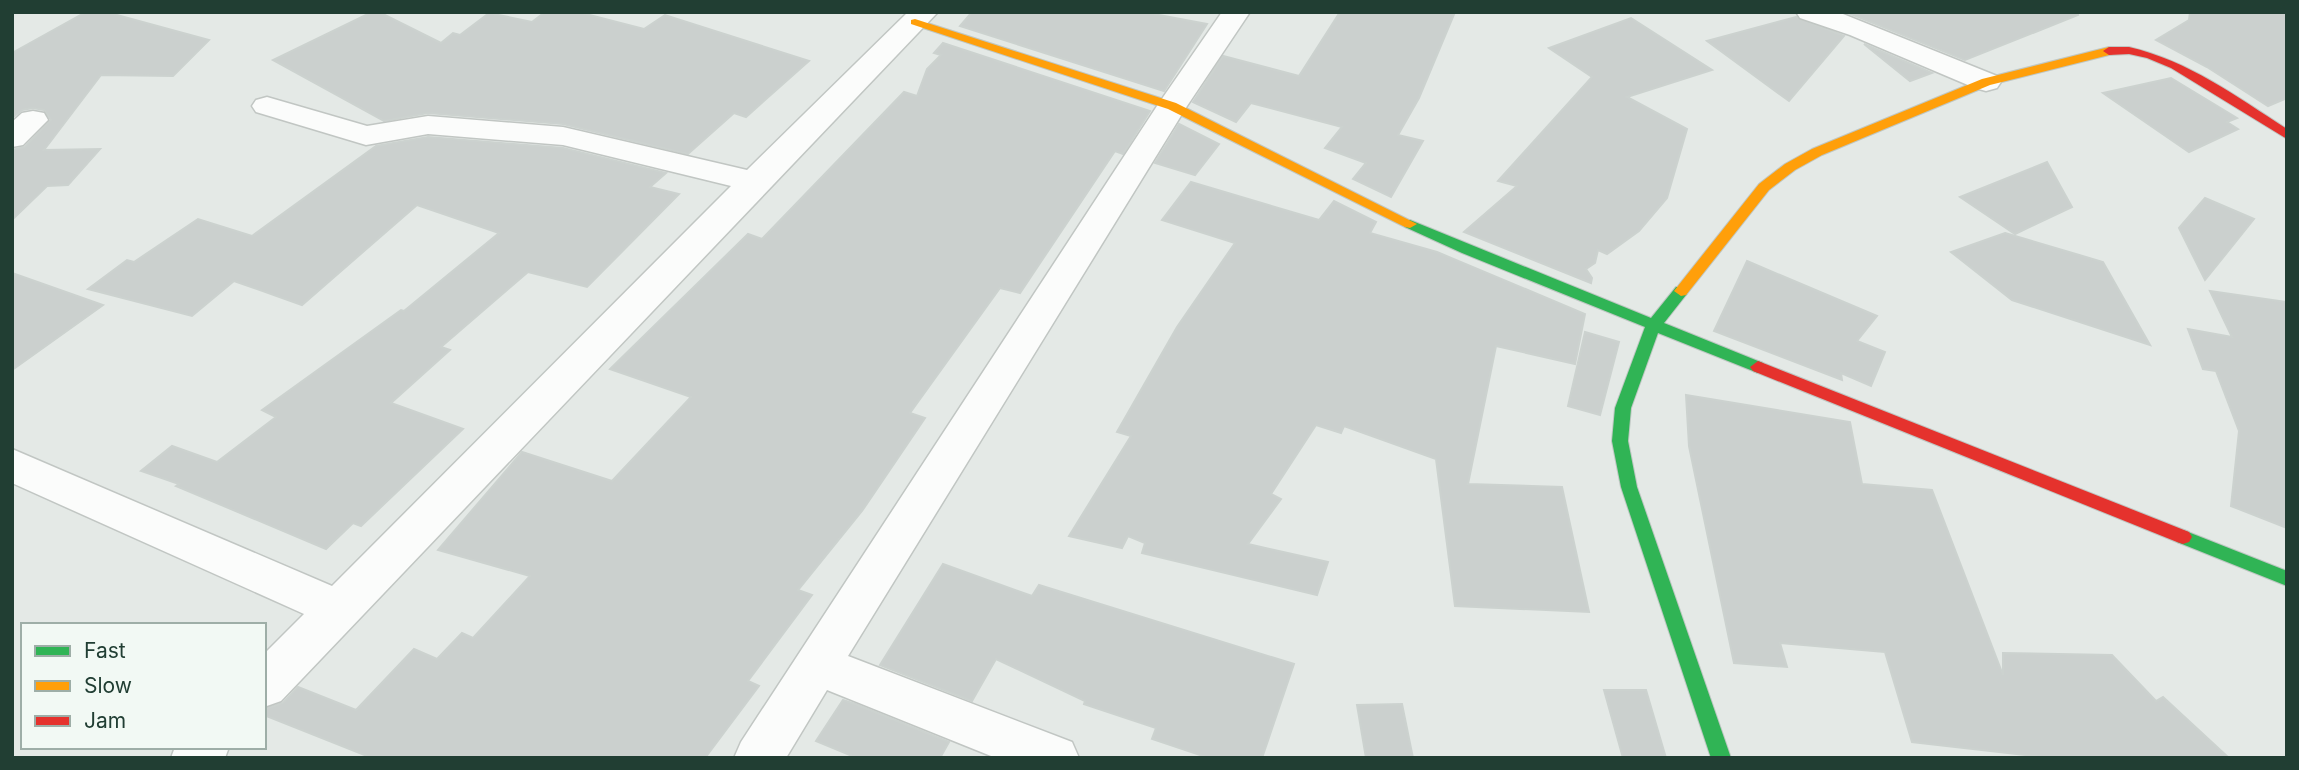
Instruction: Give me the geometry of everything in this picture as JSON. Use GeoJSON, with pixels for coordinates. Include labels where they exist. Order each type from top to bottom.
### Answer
{"type":"FeatureCollection","features":[{"type":"Feature","properties":{"kind":"street"},"geometry":{"type":"LineString","coordinates":[[758,758],[1172,106],[1236,12]]}},
{"type":"Feature","properties":{"kind":"street"},"geometry":{"type":"LineString","coordinates":[[1810,12],[1860,29],[1986,82]]}},
{"type":"Feature","properties":{"kind":"street"},"geometry":{"type":"LineString","coordinates":[[266,684],[754,182],[920,17],[1172,106],[1420,228],[1653,326],[2287,579]]}},
{"type":"Feature","properties":{"kind":"street"},"geometry":{"type":"LineString","coordinates":[[1721,758],[1629,488],[1620,441],[1623,408],[1653,326],[1764,187],[1790,167],[1817,152],[1986,82],[2117,49],[2140,50],[2171,62],[2287,135]]}},
{"type":"Feature","properties":{"kind":"street"},"geometry":{"type":"LineString","coordinates":[[267,106],[366,136],[428,125],[563,135],[754,182]]}},
{"type":"Feature","properties":{"kind":"street"},"geometry":{"type":"LineString","coordinates":[[12,465],[339,609]]}},
{"type":"Feature","properties":{"kind":"street"},"geometry":{"type":"LineString","coordinates":[[817,665],[1055,758]]}},
{"type":"Feature","properties":{"kind":"building"},"geometry":{"type":"Polygon","coordinates":[[[86,12],[106,12],[209,40],[173,76],[101,75],[44,150],[100,149],[68,185],[47,186],[12,220],[12,150],[25,147],[51,120],[44,110],[33,108],[22,110],[12,118],[12,53],[86,12]]]}},
{"type":"Feature","properties":{"kind":"building"},"geometry":{"type":"Polygon","coordinates":[[[372,12],[379,12],[441,43],[453,33],[460,35],[489,13],[532,22],[545,12],[578,12],[644,29],[665,15],[809,61],[746,117],[734,113],[688,154],[563,124],[428,113],[384,121],[273,60],[372,12]]]}},
{"type":"Feature","properties":{"kind":"building"},"geometry":{"type":"Polygon","coordinates":[[[972,12],[1143,12],[1207,24],[1164,91],[960,26],[972,12]]]}},
{"type":"Feature","properties":{"kind":"building"},"geometry":{"type":"Polygon","coordinates":[[[1340,12],[1455,12],[1419,98],[1398,135],[1423,141],[1391,197],[1353,179],[1366,163],[1325,148],[1342,127],[1251,103],[1236,122],[1193,102],[1223,56],[1299,76],[1340,12]]]}},
{"type":"Feature","properties":{"kind":"building"},"geometry":{"type":"Polygon","coordinates":[[[1846,12],[2077,12],[2078,15],[1965,60],[1846,12]]]}},
{"type":"Feature","properties":{"kind":"building"},"geometry":{"type":"Polygon","coordinates":[[[2190,12],[2287,12],[2287,98],[2268,106],[2207,67],[2156,40],[2189,20],[2190,12]]]}},
{"type":"Feature","properties":{"kind":"building"},"geometry":{"type":"Polygon","coordinates":[[[1796,17],[1844,36],[1789,101],[1707,41],[1796,17]]]}},
{"type":"Feature","properties":{"kind":"building"},"geometry":{"type":"Polygon","coordinates":[[[1631,18],[1712,70],[1627,97],[1687,129],[1667,198],[1639,231],[1607,254],[1598,250],[1595,263],[1586,269],[1592,278],[1591,283],[1464,232],[1517,186],[1498,181],[1592,77],[1549,48],[1631,18]]]}},
{"type":"Feature","properties":{"kind":"building"},"geometry":{"type":"Polygon","coordinates":[[[943,43],[1150,111],[1123,154],[1115,151],[1020,293],[1000,288],[910,413],[925,418],[862,511],[798,590],[812,595],[748,681],[759,686],[705,758],[372,758],[266,716],[266,708],[283,703],[298,687],[356,710],[414,649],[437,659],[462,633],[473,638],[530,576],[438,550],[522,452],[612,481],[691,397],[610,369],[748,234],[762,239],[904,92],[917,96],[927,69],[941,55],[934,53],[943,43]]]}},
{"type":"Feature","properties":{"kind":"building"},"geometry":{"type":"Polygon","coordinates":[[[1864,44],[1932,73],[1910,81],[1864,44]]]}},
{"type":"Feature","properties":{"kind":"building"},"geometry":{"type":"Polygon","coordinates":[[[2171,78],[2237,118],[2227,122],[2238,129],[2189,152],[2103,93],[2171,78]]]}},
{"type":"Feature","properties":{"kind":"building"},"geometry":{"type":"Polygon","coordinates":[[[1179,124],[1219,144],[1195,175],[1155,163],[1179,124]]]}},
{"type":"Feature","properties":{"kind":"building"},"geometry":{"type":"Polygon","coordinates":[[[428,137],[563,148],[666,173],[650,187],[679,194],[587,287],[528,272],[441,347],[450,350],[391,403],[463,429],[361,526],[353,523],[326,549],[176,486],[179,484],[141,471],[172,446],[217,462],[276,417],[262,410],[401,310],[404,311],[499,233],[417,205],[302,305],[234,281],[192,316],[88,289],[127,260],[134,262],[198,219],[252,236],[376,146],[428,137]]]}},
{"type":"Feature","properties":{"kind":"building"},"geometry":{"type":"Polygon","coordinates":[[[2047,162],[2072,207],[2015,234],[1960,197],[2047,162]]]}},
{"type":"Feature","properties":{"kind":"building"},"geometry":{"type":"Polygon","coordinates":[[[1191,182],[1319,220],[1334,201],[1376,222],[1370,233],[1437,252],[1585,314],[1575,364],[1496,346],[1468,484],[1562,487],[1589,612],[1455,606],[1436,459],[1344,426],[1341,433],[1316,425],[1271,494],[1281,499],[1248,544],[1328,562],[1317,595],[1142,553],[1145,543],[1128,536],[1122,548],[1069,536],[1131,436],[1117,432],[1177,327],[1235,243],[1162,220],[1191,182]]]}},
{"type":"Feature","properties":{"kind":"building"},"geometry":{"type":"Polygon","coordinates":[[[2205,198],[2254,219],[2205,280],[2179,228],[2205,198]]]}},
{"type":"Feature","properties":{"kind":"building"},"geometry":{"type":"Polygon","coordinates":[[[2005,233],[2103,262],[2150,345],[2012,300],[1951,252],[2005,233]]]}},
{"type":"Feature","properties":{"kind":"building"},"geometry":{"type":"Polygon","coordinates":[[[1747,261],[1877,316],[1857,341],[1885,352],[1871,386],[1841,373],[1842,380],[1714,331],[1747,261]]]}},
{"type":"Feature","properties":{"kind":"building"},"geometry":{"type":"Polygon","coordinates":[[[12,273],[103,305],[12,370],[12,273]]]}},
{"type":"Feature","properties":{"kind":"building"},"geometry":{"type":"Polygon","coordinates":[[[2210,291],[2287,302],[2287,528],[2231,506],[2239,431],[2216,371],[2203,369],[2188,329],[2232,337],[2210,291]]]}},
{"type":"Feature","properties":{"kind":"building"},"geometry":{"type":"Polygon","coordinates":[[[1585,332],[1619,342],[1600,415],[1568,406],[1585,332]]]}},
{"type":"Feature","properties":{"kind":"building"},"geometry":{"type":"Polygon","coordinates":[[[1686,395],[1850,422],[1862,484],[1932,490],[2003,675],[2003,653],[2112,655],[2156,701],[2163,697],[2229,758],[2052,758],[1912,742],[1885,652],[1780,643],[1787,667],[1734,663],[1689,446],[1686,395]]]}},
{"type":"Feature","properties":{"kind":"building"},"geometry":{"type":"Polygon","coordinates":[[[943,564],[1032,596],[1039,585],[1294,664],[1262,758],[1209,758],[1152,739],[1156,728],[1084,704],[1085,701],[996,659],[972,701],[880,665],[943,564]]]}},
{"type":"Feature","properties":{"kind":"building"},"geometry":{"type":"Polygon","coordinates":[[[1604,690],[1646,690],[1666,758],[1623,758],[1604,690]]]}},
{"type":"Feature","properties":{"kind":"building"},"geometry":{"type":"Polygon","coordinates":[[[843,700],[949,742],[940,758],[857,758],[816,741],[843,700]]]}},
{"type":"Feature","properties":{"kind":"building"},"geometry":{"type":"Polygon","coordinates":[[[1402,704],[1413,758],[1366,758],[1357,705],[1402,704]]]}},
{"type":"Feature","properties":{"kind":"traffic: fast"},"geometry":{"type":"LineString","coordinates":[[1410,224],[1467,250],[1758,367]]}},
{"type":"Feature","properties":{"kind":"traffic: fast"},"geometry":{"type":"LineString","coordinates":[[1681,291],[1653,326],[1623,408],[1620,441],[1629,487],[1721,758]]}},
{"type":"Feature","properties":{"kind":"traffic: fast"},"geometry":{"type":"LineString","coordinates":[[2183,537],[2287,579]]}},
{"type":"Feature","properties":{"kind":"traffic: slow"},"geometry":{"type":"LineString","coordinates":[[915,22],[1172,106],[1410,224]]}},
{"type":"Feature","properties":{"kind":"traffic: slow"},"geometry":{"type":"LineString","coordinates":[[1681,291],[1764,187],[1790,167],[1817,152],[1986,82],[2109,51]]}},
{"type":"Feature","properties":{"kind":"traffic: jam"},"geometry":{"type":"LineString","coordinates":[[2109,51],[2129,50],[2176,65],[2287,135]]}},
{"type":"Feature","properties":{"kind":"traffic: jam"},"geometry":{"type":"LineString","coordinates":[[1758,367],[2183,537]]}}]}
